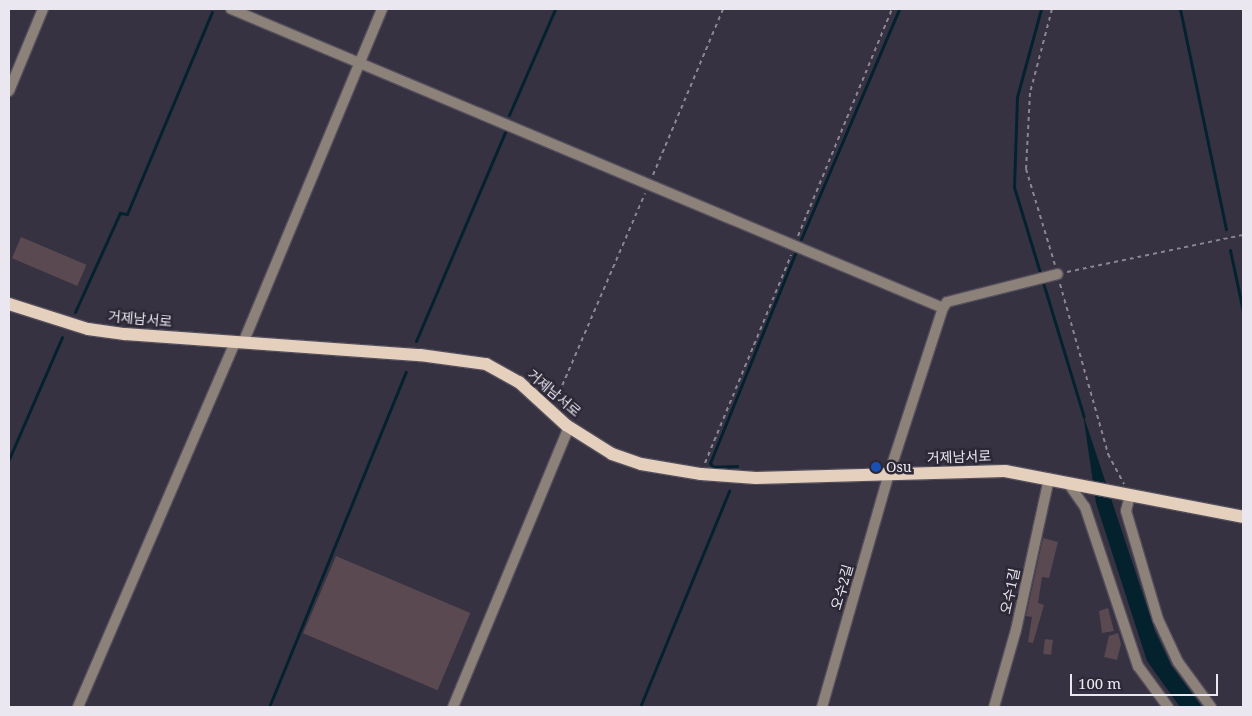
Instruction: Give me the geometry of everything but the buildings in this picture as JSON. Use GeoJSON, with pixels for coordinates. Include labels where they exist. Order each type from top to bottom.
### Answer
{"type":"FeatureCollection","features":[{"type":"Feature","properties":{"kind":"main road","name":"거제남서로"},"geometry":{"type":"LineString","coordinates":[[9,304],[88,329],[420,355],[486,364],[519,382],[569,426],[612,454],[641,464],[700,474],[756,478],[1005,471],[1130,494]]}},
{"type":"Feature","properties":{"kind":"main road"},"geometry":{"type":"LineString","coordinates":[[1130,494],[1243,517]]}},
{"type":"Feature","properties":{"kind":"street"},"geometry":{"type":"LineString","coordinates":[[9,90],[43,9]]}},
{"type":"Feature","properties":{"kind":"street"},"geometry":{"type":"LineString","coordinates":[[231,9],[943,308],[947,302],[1058,274]]}},
{"type":"Feature","properties":{"kind":"street"},"geometry":{"type":"LineString","coordinates":[[78,707],[239,342],[382,9]]}},
{"type":"Feature","properties":{"kind":"street","name":"오수2길"},"geometry":{"type":"LineString","coordinates":[[822,707],[889,474],[943,308]]}},
{"type":"Feature","properties":{"kind":"street"},"geometry":{"type":"LineString","coordinates":[[453,707],[569,426]]}},
{"type":"Feature","properties":{"kind":"street","name":"오수1길"},"geometry":{"type":"LineString","coordinates":[[994,707],[1016,630],[1049,479]]}},
{"type":"Feature","properties":{"kind":"street"},"geometry":{"type":"LineString","coordinates":[[1073,484],[1085,507],[1138,666],[1168,707]]}},
{"type":"Feature","properties":{"kind":"street"},"geometry":{"type":"LineString","coordinates":[[1130,494],[1126,510],[1158,619],[1178,662],[1211,707]]}},
{"type":"Feature","properties":{"kind":"path"},"geometry":{"type":"LineString","coordinates":[[551,411],[723,9]]}},
{"type":"Feature","properties":{"kind":"path"},"geometry":{"type":"LineString","coordinates":[[1052,9],[1030,93],[1026,169],[1058,274],[1108,454],[1130,494]]}},
{"type":"Feature","properties":{"kind":"path"},"geometry":{"type":"LineString","coordinates":[[1058,274],[1243,235]]}},
{"type":"Feature","properties":{"kind":"water"},"geometry":{"type":"Polygon","coordinates":[[[1083,414],[1155,631],[1171,665],[1202,707],[1180,707],[1147,661],[1096,503],[1083,414]]]}},
{"type":"Feature","properties":{"kind":"waterway"},"geometry":{"type":"LineString","coordinates":[[509,115],[555,9]]}},
{"type":"Feature","properties":{"kind":"waterway"},"geometry":{"type":"LineString","coordinates":[[801,239],[899,9]]}},
{"type":"Feature","properties":{"kind":"waterway"},"geometry":{"type":"LineString","coordinates":[[1041,9],[1017,97],[1014,187],[1084,417]]}},
{"type":"Feature","properties":{"kind":"waterway"},"geometry":{"type":"LineString","coordinates":[[1180,9],[1226,229]]}},
{"type":"Feature","properties":{"kind":"waterway"},"geometry":{"type":"LineString","coordinates":[[75,312],[120,213],[127,214],[212,12]]}},
{"type":"Feature","properties":{"kind":"waterway"},"geometry":{"type":"LineString","coordinates":[[416,341],[505,132]]}},
{"type":"Feature","properties":{"kind":"waterway"},"geometry":{"type":"LineString","coordinates":[[1230,250],[1243,311]]}},
{"type":"Feature","properties":{"kind":"waterway"},"geometry":{"type":"LineString","coordinates":[[737,466],[713,467],[710,463],[795,254]]}},
{"type":"Feature","properties":{"kind":"waterway"},"geometry":{"type":"LineString","coordinates":[[9,459],[62,337]]}},
{"type":"Feature","properties":{"kind":"waterway"},"geometry":{"type":"LineString","coordinates":[[269,707],[406,372]]}},
{"type":"Feature","properties":{"kind":"waterway"},"geometry":{"type":"LineString","coordinates":[[640,707],[729,491]]}},
{"type":"Feature","properties":{"kind":"place","name":"Osu"},"geometry":{"type":"Point","coordinates":[876,467]}}]}
